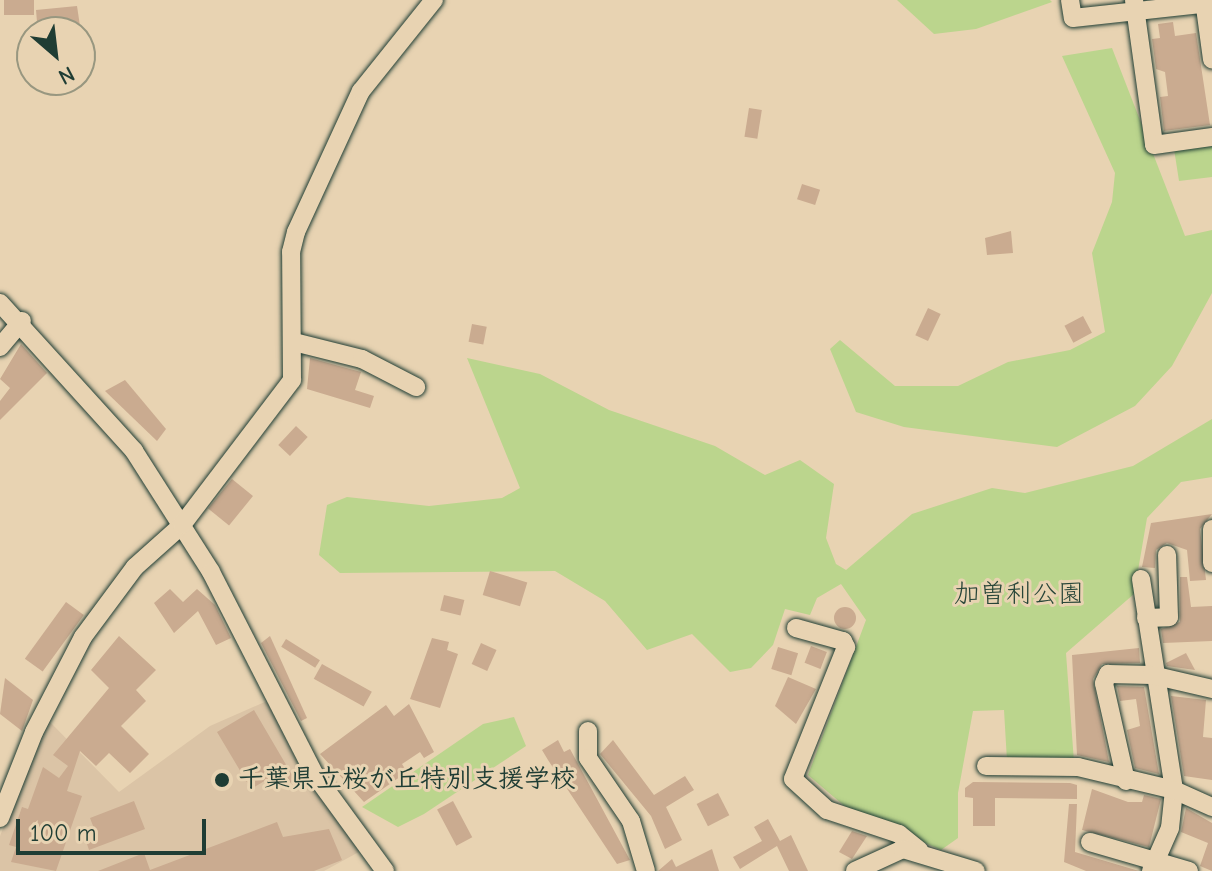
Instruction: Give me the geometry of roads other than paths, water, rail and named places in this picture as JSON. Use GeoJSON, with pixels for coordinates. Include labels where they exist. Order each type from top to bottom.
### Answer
{"type":"FeatureCollection","features":[{"type":"Feature","properties":{"kind":"street"},"geometry":{"type":"LineString","coordinates":[[0,818],[34,732],[83,637],[127,576],[182,525],[292,380],[291,252],[296,232],[361,91],[434,0]]}},
{"type":"Feature","properties":{"kind":"street"},"geometry":{"type":"LineString","coordinates":[[1070,0],[1073,18],[1135,6],[1207,3],[1212,59]]}},
{"type":"Feature","properties":{"kind":"street"},"geometry":{"type":"LineString","coordinates":[[1135,6],[1154,145],[1212,137]]}},
{"type":"Feature","properties":{"kind":"street"},"geometry":{"type":"LineString","coordinates":[[0,303],[22,321],[107,414],[182,525],[315,775],[385,871]]}},
{"type":"Feature","properties":{"kind":"street"},"geometry":{"type":"LineString","coordinates":[[0,347],[22,321]]}},
{"type":"Feature","properties":{"kind":"street"},"geometry":{"type":"LineString","coordinates":[[294,342],[362,359],[416,387]]}},
{"type":"Feature","properties":{"kind":"street"},"geometry":{"type":"LineString","coordinates":[[1212,529],[1212,563]]}},
{"type":"Feature","properties":{"kind":"street"},"geometry":{"type":"LineString","coordinates":[[1146,618],[1169,617],[1167,555]]}},
{"type":"Feature","properties":{"kind":"street"},"geometry":{"type":"LineString","coordinates":[[1141,579],[1152,675],[1174,790],[1155,864]]}},
{"type":"Feature","properties":{"kind":"street"},"geometry":{"type":"LineString","coordinates":[[796,628],[843,641],[846,647],[793,779],[827,810],[899,834],[919,850]]}},
{"type":"Feature","properties":{"kind":"street"},"geometry":{"type":"LineString","coordinates":[[1126,781],[1104,683],[1108,674],[1152,675],[1212,689]]}},
{"type":"Feature","properties":{"kind":"street"},"geometry":{"type":"LineString","coordinates":[[588,731],[588,758],[631,821],[646,871]]}},
{"type":"Feature","properties":{"kind":"street"},"geometry":{"type":"LineString","coordinates":[[986,766],[1078,767],[1126,781],[1174,790],[1212,807]]}},
{"type":"Feature","properties":{"kind":"street"},"geometry":{"type":"LineString","coordinates":[[1090,842],[1155,864],[1189,871]]}},
{"type":"Feature","properties":{"kind":"street"},"geometry":{"type":"LineString","coordinates":[[855,871],[903,849],[919,850],[976,871]]}},
{"type":"Feature","properties":{"kind":"place","name":"千葉県立桜が丘特別支援学校"},"geometry":{"type":"Point","coordinates":[222,780]}},
{"type":"Feature","properties":{"kind":"park label","name":"加曽利公園"},"geometry":{"type":"Point","coordinates":[1019,595]}}]}
